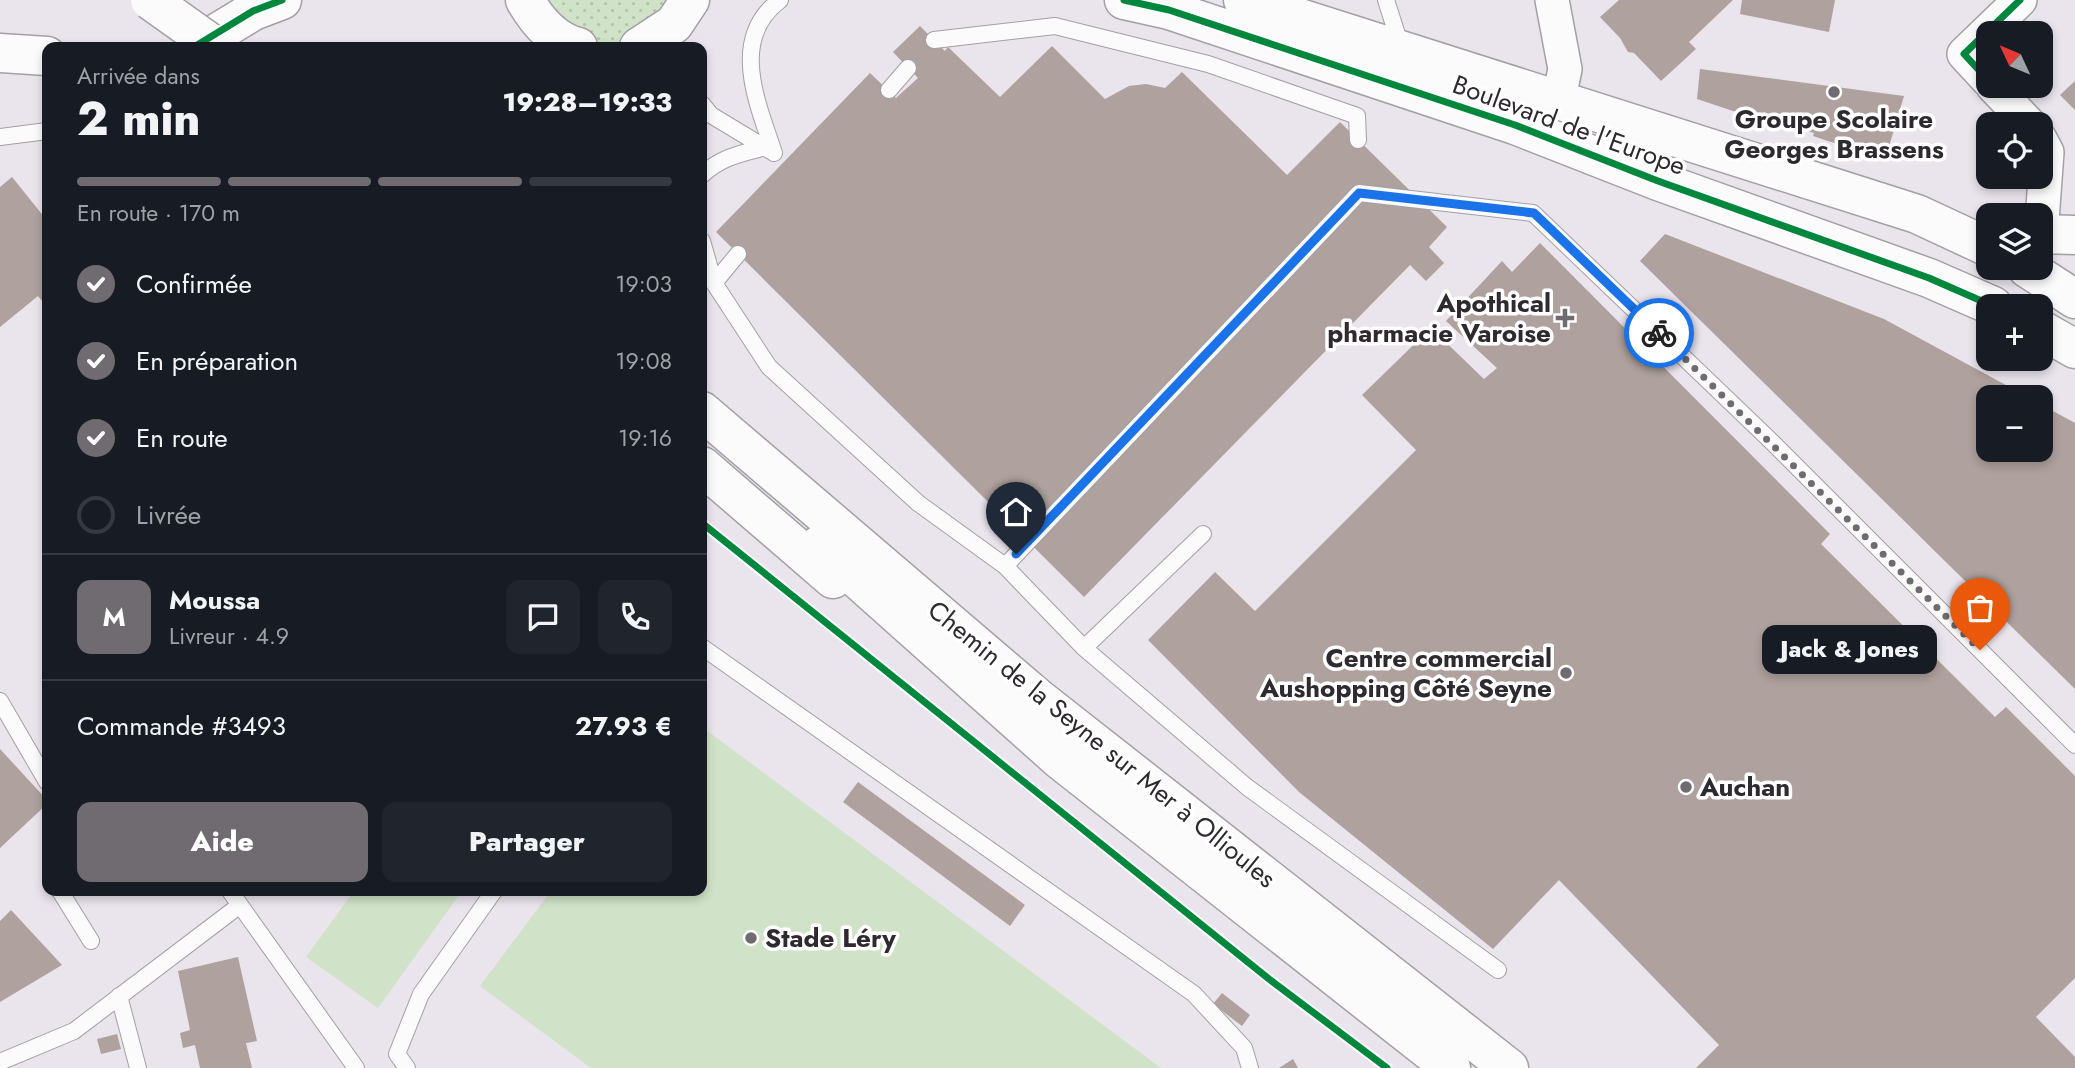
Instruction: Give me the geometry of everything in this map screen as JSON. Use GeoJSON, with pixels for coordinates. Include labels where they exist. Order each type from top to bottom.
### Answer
{"type":"FeatureCollection","features":[{"type":"Feature","properties":{"kind":"main road"},"geometry":{"type":"LineString","coordinates":[[150,0],[209,42]]}},
{"type":"Feature","properties":{"kind":"main road"},"geometry":{"type":"LineString","coordinates":[[183,0],[241,42]]}},
{"type":"Feature","properties":{"kind":"main road"},"geometry":{"type":"LineString","coordinates":[[202,42],[253,11],[282,0]]}},
{"type":"Feature","properties":{"kind":"main road","name":"Boulevard de l'Europe"},"geometry":{"type":"LineString","coordinates":[[1124,0],[1169,10],[1542,136],[1929,278],[1976,299]]}},
{"type":"Feature","properties":{"kind":"main road","name":"Boulevard de l'Europe"},"geometry":{"type":"LineString","coordinates":[[1243,0],[1559,98],[1917,214],[1976,237]]}},
{"type":"Feature","properties":{"kind":"main road"},"geometry":{"type":"LineString","coordinates":[[524,1],[538,20],[566,42]]}},
{"type":"Feature","properties":{"kind":"main road"},"geometry":{"type":"LineString","coordinates":[[646,42],[685,15]]}},
{"type":"Feature","properties":{"kind":"main road"},"geometry":{"type":"LineString","coordinates":[[0,53],[42,56]]}},
{"type":"Feature","properties":{"kind":"main road"},"geometry":{"type":"LineString","coordinates":[[1542,136],[1559,98]]}},
{"type":"Feature","properties":{"kind":"main road","name":"Boulevard de l'Europe"},"geometry":{"type":"LineString","coordinates":[[1604,158],[1647,151],[1930,240],[1976,238]]}},
{"type":"Feature","properties":{"kind":"main road"},"geometry":{"type":"LineString","coordinates":[[2053,234],[2075,235]]}},
{"type":"Feature","properties":{"kind":"main road"},"geometry":{"type":"LineString","coordinates":[[2046,280],[2075,299]]}},
{"type":"Feature","properties":{"kind":"main road"},"geometry":{"type":"LineString","coordinates":[[2053,336],[2075,349]]}},
{"type":"Feature","properties":{"kind":"main road","name":"Chemin de la Seyne sur Mer à Ollioules"},"geometry":{"type":"LineString","coordinates":[[707,415],[1038,698],[1509,1068]]}},
{"type":"Feature","properties":{"kind":"main road","name":"Chemin de la Seyne sur Mer à Ollioules"},"geometry":{"type":"LineString","coordinates":[[707,445],[1060,760],[1451,1068]]}},
{"type":"Feature","properties":{"kind":"main road"},"geometry":{"type":"LineString","coordinates":[[707,470],[1003,719],[1060,760]]}},
{"type":"Feature","properties":{"kind":"street"},"geometry":{"type":"LineString","coordinates":[[1552,0],[1565,69],[1559,98]]}},
{"type":"Feature","properties":{"kind":"street"},"geometry":{"type":"LineString","coordinates":[[1998,21],[2020,0]]}},
{"type":"Feature","properties":{"kind":"street"},"geometry":{"type":"LineString","coordinates":[[1976,42],[1964,54],[1976,67]]}},
{"type":"Feature","properties":{"kind":"street"},"geometry":{"type":"LineString","coordinates":[[2004,98],[2018,112]]}},
{"type":"Feature","properties":{"kind":"lane"},"geometry":{"type":"LineString","coordinates":[[768,150],[749,65],[754,38],[767,9],[780,0]]}},
{"type":"Feature","properties":{"kind":"lane"},"geometry":{"type":"LineString","coordinates":[[1385,0],[1402,49]]}},
{"type":"Feature","properties":{"kind":"lane"},"geometry":{"type":"LineString","coordinates":[[934,40],[1055,26],[1208,64],[1357,116],[1358,140]]}},
{"type":"Feature","properties":{"kind":"lane"},"geometry":{"type":"LineString","coordinates":[[889,90],[908,68]]}},
{"type":"Feature","properties":{"kind":"lane"},"geometry":{"type":"LineString","coordinates":[[707,110],[768,150]]}},
{"type":"Feature","properties":{"kind":"lane"},"geometry":{"type":"LineString","coordinates":[[0,137],[42,132]]}},
{"type":"Feature","properties":{"kind":"lane"},"geometry":{"type":"LineString","coordinates":[[707,170],[716,162],[732,155],[768,150]]}},
{"type":"Feature","properties":{"kind":"lane"},"geometry":{"type":"LineString","coordinates":[[1004,566],[1359,193],[1534,213],[1771,441],[2075,745]]}},
{"type":"Feature","properties":{"kind":"lane"},"geometry":{"type":"LineString","coordinates":[[714,283],[738,254]]}},
{"type":"Feature","properties":{"kind":"lane"},"geometry":{"type":"LineString","coordinates":[[707,258],[714,283],[769,367],[918,503],[1004,566],[1084,648],[1247,787],[1498,970]]}},
{"type":"Feature","properties":{"kind":"lane"},"geometry":{"type":"LineString","coordinates":[[1084,648],[1203,534]]}},
{"type":"Feature","properties":{"kind":"lane"},"geometry":{"type":"LineString","coordinates":[[707,651],[1194,994],[1244,1048],[1250,1068]]}},
{"type":"Feature","properties":{"kind":"lane"},"geometry":{"type":"LineString","coordinates":[[0,701],[42,773]]}},
{"type":"Feature","properties":{"kind":"lane"},"geometry":{"type":"LineString","coordinates":[[63,896],[91,941]]}},
{"type":"Feature","properties":{"kind":"lane"},"geometry":{"type":"LineString","coordinates":[[234,896],[356,1068]]}},
{"type":"Feature","properties":{"kind":"lane"},"geometry":{"type":"LineString","coordinates":[[407,1068],[397,1054],[421,994],[490,896]]}},
{"type":"Feature","properties":{"kind":"lane"},"geometry":{"type":"LineString","coordinates":[[0,1062],[74,1031],[240,905]]}},
{"type":"Feature","properties":{"kind":"lane"},"geometry":{"type":"LineString","coordinates":[[119,996],[138,1068]]}},
{"type":"Feature","properties":{"kind":"green space"},"geometry":{"type":"Polygon","coordinates":[[[525,0],[690,0],[644,42],[572,42],[525,0]]]}},
{"type":"Feature","properties":{"kind":"green space","name":"Stade Léry"},"geometry":{"type":"Polygon","coordinates":[[[707,731],[1161,1068],[591,1068],[480,986],[547,896],[707,896],[707,731]]]}},
{"type":"Feature","properties":{"kind":"green space"},"geometry":{"type":"Polygon","coordinates":[[[350,896],[458,896],[378,1008],[306,957],[350,896]]]}},
{"type":"Feature","properties":{"kind":"building"},"geometry":{"type":"Polygon","coordinates":[[[1619,0],[1733,0],[1689,42],[1696,49],[1661,81],[1634,53],[1628,52],[1620,38],[1600,17],[1619,0]]]}},
{"type":"Feature","properties":{"kind":"building"},"geometry":{"type":"Polygon","coordinates":[[[1742,0],[1835,0],[1829,32],[1740,14],[1742,0]]]}},
{"type":"Feature","properties":{"kind":"building"},"geometry":{"type":"Polygon","coordinates":[[[920,26],[945,51],[948,47],[1000,97],[1052,46],[1105,99],[1129,86],[1146,84],[1165,88],[1182,72],[1287,175],[1340,122],[1447,227],[1429,247],[1444,263],[1426,281],[1410,265],[1084,597],[716,232],[870,73],[896,98],[918,78],[893,52],[920,26]]]}},
{"type":"Feature","properties":{"kind":"building"},"geometry":{"type":"Polygon","coordinates":[[[1700,69],[1904,96],[1885,160],[1813,136],[1814,133],[1773,120],[1772,124],[1697,99],[1700,69]]]}},
{"type":"Feature","properties":{"kind":"building"},"geometry":{"type":"Polygon","coordinates":[[[2075,81],[2075,110],[2060,95],[2075,81]]]}},
{"type":"Feature","properties":{"kind":"building"},"geometry":{"type":"Polygon","coordinates":[[[12,177],[42,214],[42,301],[38,296],[0,327],[0,187],[12,177]]]}},
{"type":"Feature","properties":{"kind":"building"},"geometry":{"type":"Polygon","coordinates":[[[1665,234],[1884,319],[2006,385],[1976,385],[1976,462],[2053,462],[2053,411],[2075,423],[2075,689],[1640,261],[1665,234]]]}},
{"type":"Feature","properties":{"kind":"building","name":"Centre commercial Aushopping Côté Seyne"},"geometry":{"type":"Polygon","coordinates":[[[1540,243],[1830,534],[1821,544],[1995,717],[2006,707],[2075,776],[2075,978],[2036,1017],[2075,1057],[2075,1068],[1696,1068],[1719,1045],[1559,880],[1493,949],[1299,792],[1148,640],[1215,572],[1255,611],[1416,450],[1362,395],[1431,328],[1484,379],[1497,368],[1446,321],[1502,261],[1512,272],[1540,243]]]}},
{"type":"Feature","properties":{"kind":"building"},"geometry":{"type":"Polygon","coordinates":[[[0,749],[42,795],[42,809],[0,848],[0,749]]]}},
{"type":"Feature","properties":{"kind":"building"},"geometry":{"type":"Polygon","coordinates":[[[858,782],[1025,905],[1010,926],[843,802],[858,782]]]}},
{"type":"Feature","properties":{"kind":"building"},"geometry":{"type":"Polygon","coordinates":[[[11,910],[62,965],[0,1002],[0,921],[11,910]]]}},
{"type":"Feature","properties":{"kind":"building"},"geometry":{"type":"Polygon","coordinates":[[[238,957],[257,1041],[246,1043],[252,1068],[200,1068],[195,1045],[183,1048],[180,1033],[190,1030],[178,971],[238,957]]]}},
{"type":"Feature","properties":{"kind":"building"},"geometry":{"type":"Polygon","coordinates":[[[1222,993],[1250,1015],[1242,1026],[1213,1004],[1222,993]]]}},
{"type":"Feature","properties":{"kind":"building"},"geometry":{"type":"Polygon","coordinates":[[[117,1034],[121,1049],[101,1054],[97,1039],[117,1034]]]}},
{"type":"Feature","properties":{"kind":"building"},"geometry":{"type":"Polygon","coordinates":[[[1293,1059],[1298,1068],[1279,1068],[1293,1059]]]}},
{"type":"Feature","properties":{"kind":"cycle path"},"geometry":{"type":"LineString","coordinates":[[202,42],[253,11],[282,0]]}},
{"type":"Feature","properties":{"kind":"cycle path"},"geometry":{"type":"LineString","coordinates":[[1124,0],[1169,10],[1515,125],[1658,181],[1929,278],[1976,299]]}},
{"type":"Feature","properties":{"kind":"cycle path"},"geometry":{"type":"LineString","coordinates":[[1998,21],[2020,0]]}},
{"type":"Feature","properties":{"kind":"cycle path"},"geometry":{"type":"LineString","coordinates":[[1976,42],[1964,54],[1976,67]]}},
{"type":"Feature","properties":{"kind":"cycle path"},"geometry":{"type":"LineString","coordinates":[[707,527],[1269,979],[1387,1068]]}},
{"type":"Feature","properties":{"kind":"way so far"},"geometry":{"type":"LineString","coordinates":[[1659,333],[1980,650]]}},
{"type":"Feature","properties":{"kind":"place","name":"Groupe Scolaire Georges Brassens"},"geometry":{"type":"Point","coordinates":[1834,92]}},
{"type":"Feature","properties":{"kind":"place","name":"Apothical pharmacie Varoise"},"geometry":{"type":"Point","coordinates":[1565,318]}},
{"type":"Feature","properties":{"kind":"place","name":"Jack & Jones"},"geometry":{"type":"Point","coordinates":[1980,650]}},
{"type":"Feature","properties":{"kind":"place","name":"Centre commercial Aushopping Côté Seyne"},"geometry":{"type":"Point","coordinates":[1566,673]}},
{"type":"Feature","properties":{"kind":"place","name":"Auchan"},"geometry":{"type":"Point","coordinates":[1686,787]}},
{"type":"Feature","properties":{"kind":"place","name":"Stade Léry"},"geometry":{"type":"Point","coordinates":[751,938]}},
{"type":"Feature","properties":{"kind":"route"},"geometry":{"type":"LineString","coordinates":[[1016,554],[1359,193],[1534,213],[1659,333]]}}]}
